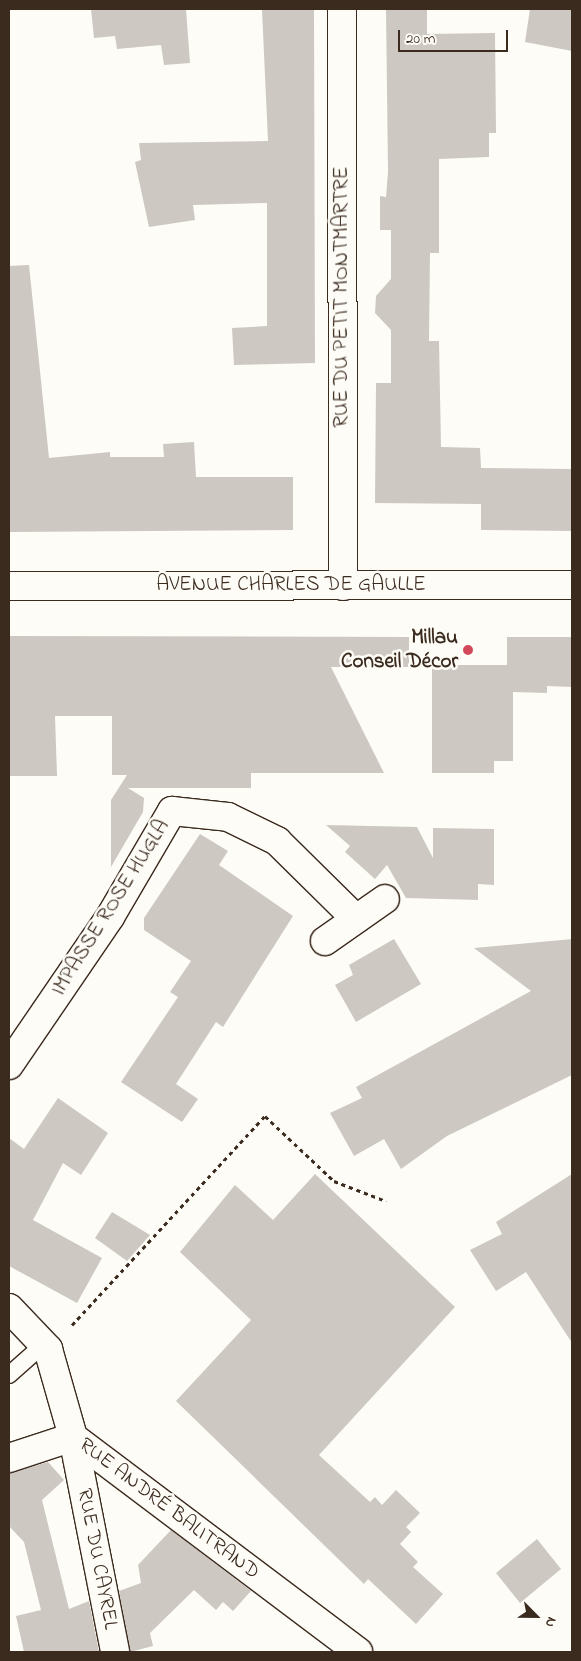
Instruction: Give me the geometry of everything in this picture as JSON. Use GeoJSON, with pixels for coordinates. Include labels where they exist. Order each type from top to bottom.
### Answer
{"type":"FeatureCollection","features":[{"type":"Feature","properties":{"kind":"street","name":"RUE DU PETIT MONTMARTRE"},"geometry":{"type":"LineString","coordinates":[[342,9],[343,586]]}},
{"type":"Feature","properties":{"kind":"street","name":"AVENUE CHARLES DE GAULLE"},"geometry":{"type":"LineString","coordinates":[[9,586],[572,585]]}},
{"type":"Feature","properties":{"kind":"street","name":"IMPASSE ROSE HUGLA"},"geometry":{"type":"LineString","coordinates":[[9,1065],[110,917],[172,811],[228,817],[277,841],[320,879],[356,919]]}},
{"type":"Feature","properties":{"kind":"street"},"geometry":{"type":"LineString","coordinates":[[325,941],[385,899]]}},
{"type":"Feature","properties":{"kind":"street","name":"RUE ANDRÉ BALITRAND"},"geometry":{"type":"LineString","coordinates":[[9,1308],[46,1346],[73,1437],[358,1652]]}},
{"type":"Feature","properties":{"kind":"street"},"geometry":{"type":"LineString","coordinates":[[9,1458],[73,1437]]}},
{"type":"Feature","properties":{"kind":"street","name":"RUE DU CAYREL"},"geometry":{"type":"LineString","coordinates":[[73,1437],[115,1652]]}},
{"type":"Feature","properties":{"kind":"lane"},"geometry":{"type":"LineString","coordinates":[[9,1375],[46,1346]]}},
{"type":"Feature","properties":{"kind":"path"},"geometry":{"type":"LineString","coordinates":[[46,1346],[265,1116],[334,1181],[386,1201]]}},
{"type":"Feature","properties":{"kind":"building"},"geometry":{"type":"Polygon","coordinates":[[[91,9],[186,9],[190,63],[164,65],[161,45],[117,49],[115,36],[94,38],[91,9]]]}},
{"type":"Feature","properties":{"kind":"building"},"geometry":{"type":"Polygon","coordinates":[[[314,9],[315,363],[234,365],[232,328],[267,326],[267,203],[193,205],[195,220],[149,227],[135,162],[141,160],[139,143],[268,141],[262,10],[314,9]]]}},
{"type":"Feature","properties":{"kind":"building"},"geometry":{"type":"Polygon","coordinates":[[[386,9],[427,9],[427,34],[495,33],[496,133],[489,133],[489,157],[439,159],[439,253],[430,253],[429,341],[439,341],[441,447],[480,448],[481,468],[572,469],[572,531],[481,530],[481,504],[375,503],[376,383],[391,383],[391,330],[375,313],[376,296],[391,279],[391,230],[380,230],[380,196],[386,197],[388,172],[386,9]]]}},
{"type":"Feature","properties":{"kind":"building"},"geometry":{"type":"Polygon","coordinates":[[[530,9],[572,9],[572,51],[525,42],[530,9]]]}},
{"type":"Feature","properties":{"kind":"building"},"geometry":{"type":"Polygon","coordinates":[[[29,265],[49,458],[110,452],[110,457],[164,457],[163,444],[194,442],[196,477],[293,477],[293,530],[9,532],[9,266],[29,265]]]}},
{"type":"Feature","properties":{"kind":"building"},"geometry":{"type":"Polygon","coordinates":[[[9,636],[409,637],[409,667],[331,667],[384,773],[251,773],[251,788],[128,788],[144,798],[143,812],[111,867],[111,800],[127,775],[112,775],[112,716],[55,716],[57,776],[9,776],[9,636]]]}},
{"type":"Feature","properties":{"kind":"building"},"geometry":{"type":"Polygon","coordinates":[[[507,637],[572,637],[572,687],[547,686],[547,693],[513,692],[513,761],[494,761],[494,773],[432,773],[432,665],[507,665],[507,637]]]}},
{"type":"Feature","properties":{"kind":"building"},"geometry":{"type":"Polygon","coordinates":[[[326,825],[417,827],[433,858],[433,828],[494,829],[494,885],[478,884],[478,900],[406,898],[387,865],[375,879],[345,852],[350,846],[326,825]]]}},
{"type":"Feature","properties":{"kind":"building"},"geometry":{"type":"Polygon","coordinates":[[[200,834],[228,851],[219,865],[293,916],[223,1027],[216,1022],[176,1084],[198,1099],[182,1122],[121,1082],[178,997],[170,992],[191,961],[144,930],[144,918],[200,834]]]}},
{"type":"Feature","properties":{"kind":"building"},"geometry":{"type":"Polygon","coordinates":[[[394,939],[421,984],[356,1022],[335,985],[353,975],[349,965],[394,939]]]}},
{"type":"Feature","properties":{"kind":"building"},"geometry":{"type":"Polygon","coordinates":[[[572,939],[572,1075],[447,1136],[401,1169],[384,1139],[354,1156],[330,1113],[362,1098],[356,1087],[531,991],[474,948],[572,939]]]}},
{"type":"Feature","properties":{"kind":"building"},"geometry":{"type":"Polygon","coordinates":[[[58,1098],[108,1133],[81,1175],[63,1163],[33,1220],[102,1258],[77,1303],[9,1266],[9,1138],[24,1149],[58,1098]]]}},
{"type":"Feature","properties":{"kind":"building"},"geometry":{"type":"Polygon","coordinates":[[[315,1174],[455,1307],[319,1455],[370,1502],[375,1497],[382,1505],[396,1490],[420,1513],[406,1527],[411,1532],[400,1544],[418,1562],[413,1567],[443,1594],[416,1624],[368,1579],[364,1584],[176,1401],[251,1320],[180,1252],[235,1185],[273,1220],[315,1174]]]}},
{"type":"Feature","properties":{"kind":"building"},"geometry":{"type":"Polygon","coordinates":[[[572,1174],[572,1343],[526,1272],[496,1291],[470,1250],[502,1234],[496,1222],[572,1174]]]}},
{"type":"Feature","properties":{"kind":"building"},"geometry":{"type":"Polygon","coordinates":[[[112,1212],[150,1235],[127,1261],[95,1238],[112,1212]]]}},
{"type":"Feature","properties":{"kind":"building"},"geometry":{"type":"Polygon","coordinates":[[[48,1462],[64,1480],[42,1500],[69,1609],[89,1601],[99,1652],[24,1652],[16,1616],[41,1610],[24,1542],[9,1526],[9,1473],[48,1462]]]}},
{"type":"Feature","properties":{"kind":"building"},"geometry":{"type":"Polygon","coordinates":[[[171,1530],[251,1591],[233,1611],[223,1602],[216,1610],[194,1590],[150,1633],[153,1646],[130,1652],[119,1591],[141,1583],[138,1565],[171,1530]]]}},
{"type":"Feature","properties":{"kind":"building"},"geometry":{"type":"Polygon","coordinates":[[[537,1539],[561,1569],[520,1603],[496,1573],[537,1539]]]}},
{"type":"Feature","properties":{"kind":"place","name":"Millau Conseil Décor"},"geometry":{"type":"Point","coordinates":[468,650]}}]}
